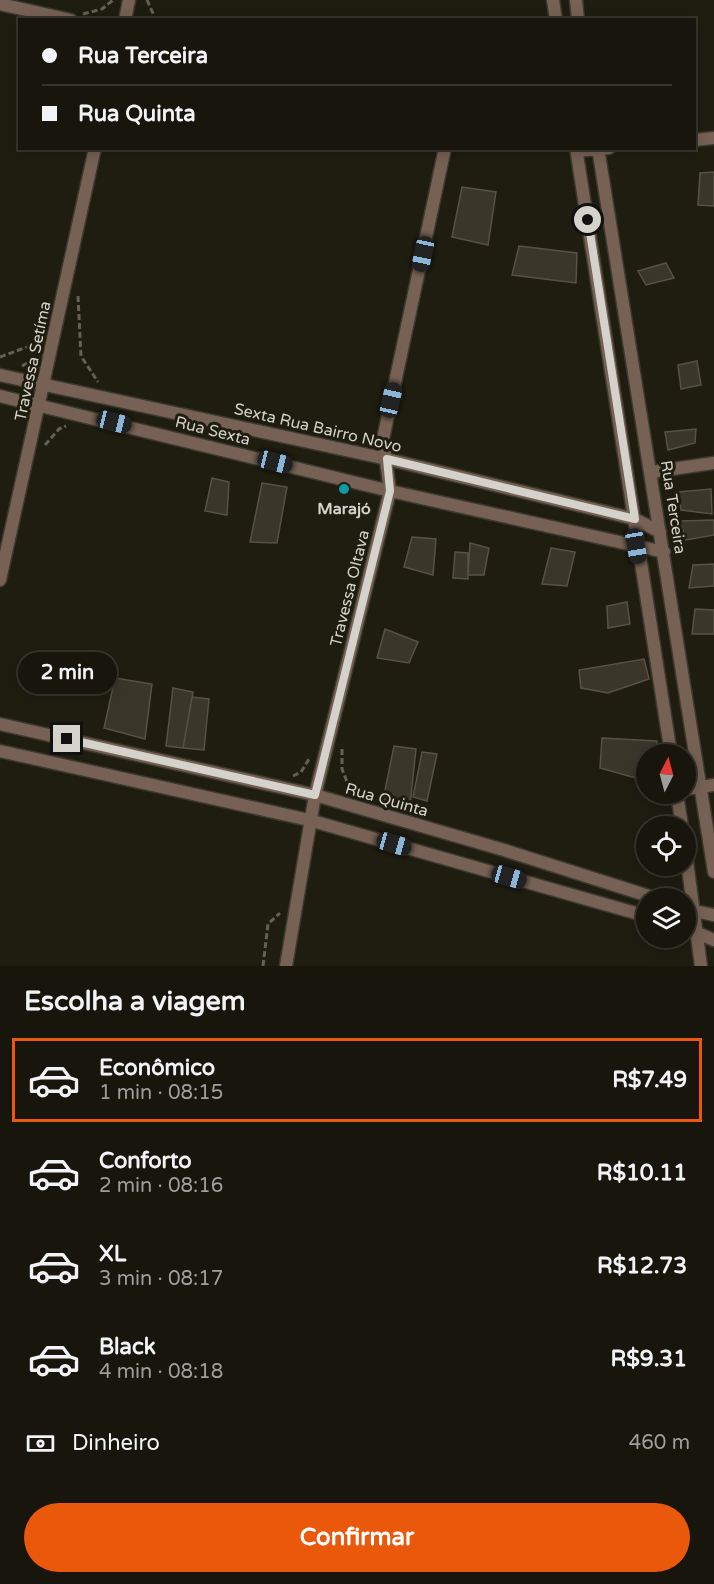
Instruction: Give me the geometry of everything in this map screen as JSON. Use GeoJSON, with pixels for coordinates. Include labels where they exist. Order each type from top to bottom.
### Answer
{"type":"FeatureCollection","features":[{"type":"Feature","properties":{"kind":"street"},"geometry":{"type":"LineString","coordinates":[[125,18],[129,0]]}},
{"type":"Feature","properties":{"kind":"street"},"geometry":{"type":"LineString","coordinates":[[553,0],[556,18]]}},
{"type":"Feature","properties":{"kind":"street"},"geometry":{"type":"LineString","coordinates":[[576,0],[578,18]]}},
{"type":"Feature","properties":{"kind":"street"},"geometry":{"type":"LineString","coordinates":[[0,4],[62,18]]}},
{"type":"Feature","properties":{"kind":"street"},"geometry":{"type":"LineString","coordinates":[[696,140],[714,138]]}},
{"type":"Feature","properties":{"kind":"street","name":"Travessa Setíma"},"geometry":{"type":"LineString","coordinates":[[0,580],[95,150]]}},
{"type":"Feature","properties":{"kind":"street","name":"Travessa OItava"},"geometry":{"type":"LineString","coordinates":[[286,966],[309,820],[390,491],[383,439],[445,150]]}},
{"type":"Feature","properties":{"kind":"street"},"geometry":{"type":"LineString","coordinates":[[576,150],[635,519],[636,546],[669,744]]}},
{"type":"Feature","properties":{"kind":"street","name":"Rua Terceira"},"geometry":{"type":"LineString","coordinates":[[602,150],[660,532],[708,786],[714,872]]}},
{"type":"Feature","properties":{"kind":"street","name":"Sexta Rua Bairro Novo"},"geometry":{"type":"LineString","coordinates":[[0,375],[387,459],[635,519],[660,532]]}},
{"type":"Feature","properties":{"kind":"street","name":"Rua Sexta"},"geometry":{"type":"LineString","coordinates":[[0,396],[390,491],[664,552]]}},
{"type":"Feature","properties":{"kind":"street"},"geometry":{"type":"LineString","coordinates":[[652,472],[714,463]]}},
{"type":"Feature","properties":{"kind":"street","name":"Rua Quinta"},"geometry":{"type":"LineString","coordinates":[[0,724],[315,795],[504,850],[636,892]]}},
{"type":"Feature","properties":{"kind":"street"},"geometry":{"type":"LineString","coordinates":[[0,751],[309,820],[636,913]]}},
{"type":"Feature","properties":{"kind":"street"},"geometry":{"type":"LineString","coordinates":[[696,911],[714,915]]}},
{"type":"Feature","properties":{"kind":"street"},"geometry":{"type":"LineString","coordinates":[[696,931],[714,940]]}},
{"type":"Feature","properties":{"kind":"street"},"geometry":{"type":"LineString","coordinates":[[696,948],[701,966]]}},
{"type":"Feature","properties":{"kind":"path"},"geometry":{"type":"LineString","coordinates":[[70,18],[102,9],[113,0]]}},
{"type":"Feature","properties":{"kind":"path"},"geometry":{"type":"LineString","coordinates":[[147,0],[155,18]]}},
{"type":"Feature","properties":{"kind":"path"},"geometry":{"type":"LineString","coordinates":[[69,272],[80,301],[78,341],[81,356],[104,391],[123,400]]}},
{"type":"Feature","properties":{"kind":"path"},"geometry":{"type":"LineString","coordinates":[[0,357],[27,348],[44,335]]}},
{"type":"Feature","properties":{"kind":"path"},"geometry":{"type":"LineString","coordinates":[[28,456],[44,446],[59,429],[91,417]]}},
{"type":"Feature","properties":{"kind":"path"},"geometry":{"type":"LineString","coordinates":[[342,742],[342,769],[351,792],[362,808]]}},
{"type":"Feature","properties":{"kind":"path"},"geometry":{"type":"LineString","coordinates":[[269,784],[301,772],[311,755]]}},
{"type":"Feature","properties":{"kind":"path"},"geometry":{"type":"LineString","coordinates":[[263,966],[268,924],[295,900]]}},
{"type":"Feature","properties":{"kind":"building"},"geometry":{"type":"Polygon","coordinates":[[[714,172],[714,206],[698,205],[700,173],[714,172]]]}},
{"type":"Feature","properties":{"kind":"building"},"geometry":{"type":"Polygon","coordinates":[[[462,187],[496,192],[488,245],[452,237],[462,187]]]}},
{"type":"Feature","properties":{"kind":"building"},"geometry":{"type":"Polygon","coordinates":[[[519,246],[577,253],[576,283],[512,275],[519,246]]]}},
{"type":"Feature","properties":{"kind":"building"},"geometry":{"type":"Polygon","coordinates":[[[666,263],[674,278],[646,285],[638,271],[666,263]]]}},
{"type":"Feature","properties":{"kind":"building"},"geometry":{"type":"Polygon","coordinates":[[[697,361],[701,385],[681,389],[678,365],[697,361]]]}},
{"type":"Feature","properties":{"kind":"building"},"geometry":{"type":"Polygon","coordinates":[[[696,429],[695,443],[668,450],[665,432],[696,429]]]}},
{"type":"Feature","properties":{"kind":"building"},"geometry":{"type":"Polygon","coordinates":[[[212,478],[229,482],[227,515],[205,511],[212,478]]]}},
{"type":"Feature","properties":{"kind":"building"},"geometry":{"type":"Polygon","coordinates":[[[262,483],[287,487],[277,543],[250,542],[262,483]]]}},
{"type":"Feature","properties":{"kind":"building"},"geometry":{"type":"Polygon","coordinates":[[[711,489],[712,514],[681,510],[678,492],[711,489]]]}},
{"type":"Feature","properties":{"kind":"building"},"geometry":{"type":"Polygon","coordinates":[[[714,520],[714,535],[686,540],[680,521],[714,520]]]}},
{"type":"Feature","properties":{"kind":"building"},"geometry":{"type":"Polygon","coordinates":[[[412,537],[436,539],[433,575],[404,567],[412,537]]]}},
{"type":"Feature","properties":{"kind":"building"},"geometry":{"type":"Polygon","coordinates":[[[470,543],[489,548],[484,575],[468,575],[470,543]]]}},
{"type":"Feature","properties":{"kind":"building"},"geometry":{"type":"Polygon","coordinates":[[[551,548],[575,552],[567,586],[542,584],[551,548]]]}},
{"type":"Feature","properties":{"kind":"building"},"geometry":{"type":"Polygon","coordinates":[[[455,552],[468,553],[468,579],[453,578],[455,552]]]}},
{"type":"Feature","properties":{"kind":"building"},"geometry":{"type":"Polygon","coordinates":[[[714,564],[714,586],[689,588],[693,565],[714,564]]]}},
{"type":"Feature","properties":{"kind":"building"},"geometry":{"type":"Polygon","coordinates":[[[627,602],[630,624],[608,628],[607,606],[627,602]]]}},
{"type":"Feature","properties":{"kind":"building"},"geometry":{"type":"Polygon","coordinates":[[[695,609],[714,610],[714,634],[692,634],[695,609]]]}},
{"type":"Feature","properties":{"kind":"building"},"geometry":{"type":"Polygon","coordinates":[[[385,629],[418,642],[409,663],[377,658],[385,629]]]}},
{"type":"Feature","properties":{"kind":"building"},"geometry":{"type":"Polygon","coordinates":[[[644,659],[649,679],[608,693],[581,688],[579,670],[644,659]]]}},
{"type":"Feature","properties":{"kind":"building"},"geometry":{"type":"Polygon","coordinates":[[[115,678],[152,684],[145,739],[104,728],[115,678]]]}},
{"type":"Feature","properties":{"kind":"building"},"geometry":{"type":"Polygon","coordinates":[[[173,688],[193,692],[183,748],[166,746],[173,688]]]}},
{"type":"Feature","properties":{"kind":"building"},"geometry":{"type":"Polygon","coordinates":[[[192,697],[209,699],[204,750],[183,748],[192,697]]]}},
{"type":"Feature","properties":{"kind":"building"},"geometry":{"type":"Polygon","coordinates":[[[602,738],[657,741],[657,744],[636,744],[636,777],[600,768],[602,738]]]}},
{"type":"Feature","properties":{"kind":"building"},"geometry":{"type":"Polygon","coordinates":[[[394,746],[416,749],[410,805],[383,800],[394,746]]]}},
{"type":"Feature","properties":{"kind":"building"},"geometry":{"type":"Polygon","coordinates":[[[422,752],[437,754],[427,801],[413,797],[422,752]]]}},
{"type":"Feature","properties":{"kind":"place","name":"Marajó"},"geometry":{"type":"Point","coordinates":[344,489]}},
{"type":"Feature","properties":{"kind":"route"},"geometry":{"type":"LineString","coordinates":[[67,739],[315,795],[390,491],[387,459],[635,519],[588,220]]}}]}
